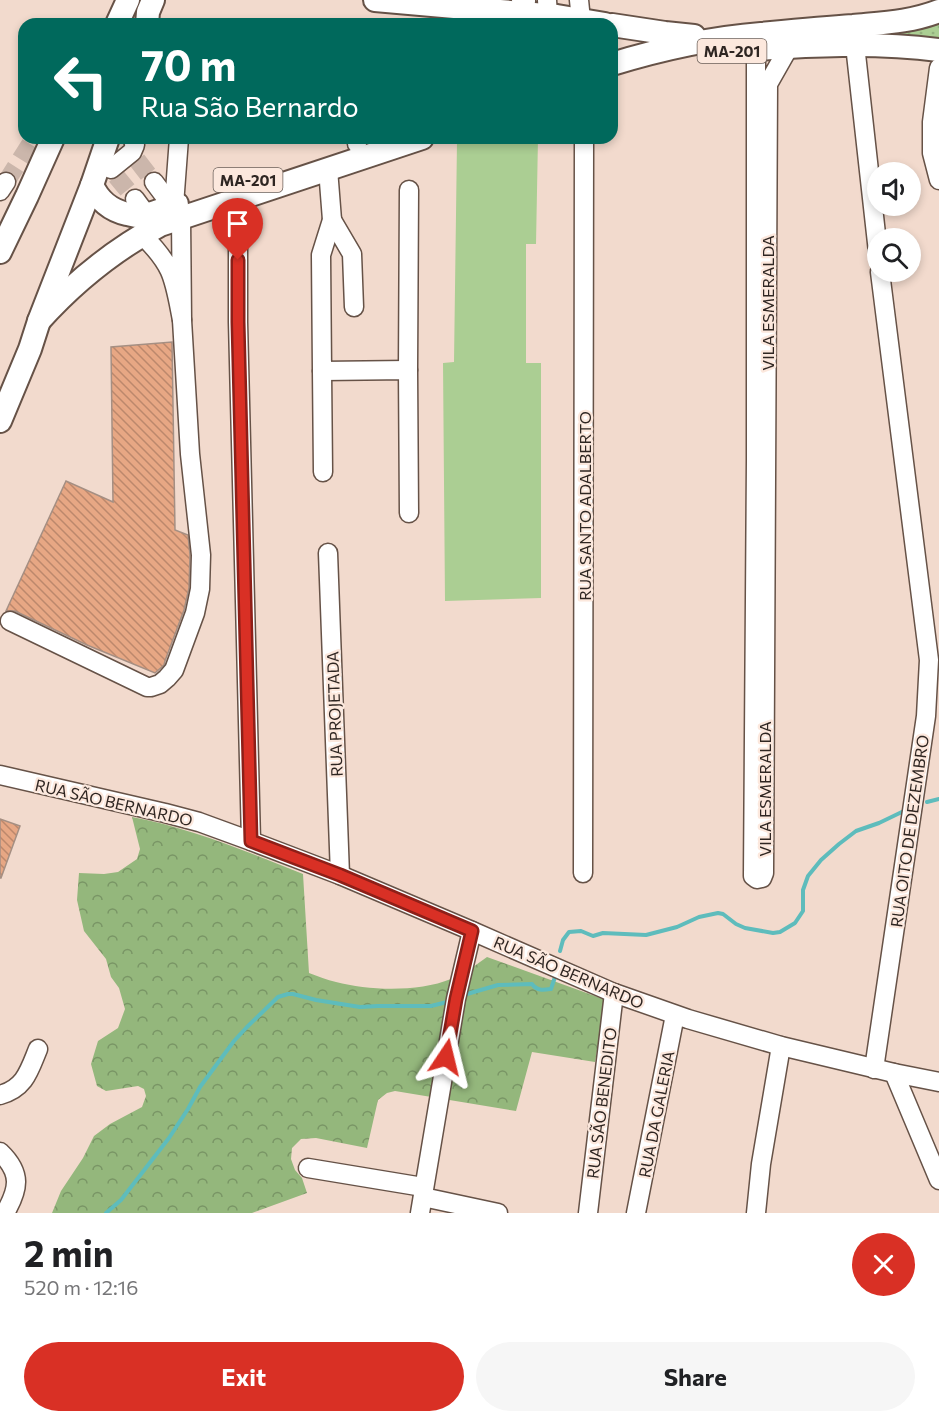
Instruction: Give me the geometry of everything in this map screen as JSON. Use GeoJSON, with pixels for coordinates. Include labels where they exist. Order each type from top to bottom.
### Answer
{"type":"FeatureCollection","features":[{"type":"Feature","properties":{"kind":"main road"},"geometry":{"type":"LineString","coordinates":[[120,18],[129,0]]}},
{"type":"Feature","properties":{"kind":"main road"},"geometry":{"type":"LineString","coordinates":[[375,0],[580,10],[594,18]]}},
{"type":"Feature","properties":{"kind":"main road","name":"MA-201"},"geometry":{"type":"LineString","coordinates":[[618,62],[679,46],[729,37],[899,22],[936,9]]}},
{"type":"Feature","properties":{"kind":"main road"},"geometry":{"type":"LineString","coordinates":[[618,26],[680,35],[729,37]]}},
{"type":"Feature","properties":{"kind":"main road","name":"MA-201"},"geometry":{"type":"LineString","coordinates":[[618,76],[712,54],[756,49],[892,45],[936,54]]}},
{"type":"Feature","properties":{"kind":"main road"},"geometry":{"type":"LineString","coordinates":[[0,252],[53,144]]}},
{"type":"Feature","properties":{"kind":"main road","name":"MA-201"},"geometry":{"type":"LineString","coordinates":[[156,215],[353,144]]}},
{"type":"Feature","properties":{"kind":"main road","name":"MA-201"},"geometry":{"type":"LineString","coordinates":[[156,215],[238,199],[404,144]]}},
{"type":"Feature","properties":{"kind":"main road"},"geometry":{"type":"LineString","coordinates":[[0,421],[21,374],[92,185],[109,160]]}},
{"type":"Feature","properties":{"kind":"main road"},"geometry":{"type":"LineString","coordinates":[[92,185],[101,200],[116,211],[156,215]]}},
{"type":"Feature","properties":{"kind":"main road"},"geometry":{"type":"LineString","coordinates":[[0,225],[27,196]]}},
{"type":"Feature","properties":{"kind":"main road"},"geometry":{"type":"LineString","coordinates":[[39,321],[94,268],[156,215]]}},
{"type":"Feature","properties":{"kind":"street"},"geometry":{"type":"LineString","coordinates":[[521,0],[526,1]]}},
{"type":"Feature","properties":{"kind":"street"},"geometry":{"type":"LineString","coordinates":[[855,45],[875,228]]}},
{"type":"Feature","properties":{"kind":"street","name":"VILA ESMERALDA"},"geometry":{"type":"LineString","coordinates":[[762,195],[768,84],[789,47]]}},
{"type":"Feature","properties":{"kind":"street","name":"VILA ESMERALDA"},"geometry":{"type":"LineString","coordinates":[[756,49],[762,195],[761,461],[753,876],[757,879],[762,878],[764,873],[761,461]]}},
{"type":"Feature","properties":{"kind":"street"},"geometry":{"type":"LineString","coordinates":[[936,54],[932,153],[939,180]]}},
{"type":"Feature","properties":{"kind":"street"},"geometry":{"type":"LineString","coordinates":[[178,144],[156,215],[182,320]]}},
{"type":"Feature","properties":{"kind":"street","name":"RUA SANTO ADALBERTO"},"geometry":{"type":"LineString","coordinates":[[583,873],[584,144]]}},
{"type":"Feature","properties":{"kind":"street"},"geometry":{"type":"LineString","coordinates":[[109,160],[134,150]]}},
{"type":"Feature","properties":{"kind":"street"},"geometry":{"type":"LineString","coordinates":[[323,472],[321,255],[332,220],[328,169]]}},
{"type":"Feature","properties":{"kind":"street"},"geometry":{"type":"LineString","coordinates":[[10,621],[151,687],[160,684],[174,670],[195,613],[200,590],[201,555],[190,454],[182,320],[172,272],[156,248],[154,182]]}},
{"type":"Feature","properties":{"kind":"street"},"geometry":{"type":"LineString","coordinates":[[409,190],[410,513]]}},
{"type":"Feature","properties":{"kind":"street"},"geometry":{"type":"LineString","coordinates":[[238,199],[238,322],[251,841]]}},
{"type":"Feature","properties":{"kind":"street"},"geometry":{"type":"LineString","coordinates":[[332,220],[352,255],[354,307]]}},
{"type":"Feature","properties":{"kind":"street","name":"RUA OITO DE DEZEMBRO"},"geometry":{"type":"LineString","coordinates":[[874,1069],[934,662],[881,282]]}},
{"type":"Feature","properties":{"kind":"street"},"geometry":{"type":"LineString","coordinates":[[322,371],[408,370]]}},
{"type":"Feature","properties":{"kind":"street","name":"RUA PROJETADA"},"geometry":{"type":"LineString","coordinates":[[328,553],[340,875]]}},
{"type":"Feature","properties":{"kind":"street","name":"RUA SÃO BERNARDO"},"geometry":{"type":"LineString","coordinates":[[0,775],[199,822],[340,875],[614,993],[675,1015],[781,1046],[939,1082]]}},
{"type":"Feature","properties":{"kind":"street"},"geometry":{"type":"LineString","coordinates":[[422,1199],[456,999],[472,931]]}},
{"type":"Feature","properties":{"kind":"street","name":"RUA SÃO BENEDITO"},"geometry":{"type":"LineString","coordinates":[[588,1213],[614,993]]}},
{"type":"Feature","properties":{"kind":"street","name":"RUA DA GALERIA"},"geometry":{"type":"LineString","coordinates":[[636,1213],[675,1015]]}},
{"type":"Feature","properties":{"kind":"street"},"geometry":{"type":"LineString","coordinates":[[756,1213],[761,1164],[781,1046]]}},
{"type":"Feature","properties":{"kind":"street"},"geometry":{"type":"LineString","coordinates":[[0,1095],[18,1087],[28,1075],[38,1049]]}},
{"type":"Feature","properties":{"kind":"street"},"geometry":{"type":"LineString","coordinates":[[894,1073],[939,1180]]}},
{"type":"Feature","properties":{"kind":"street"},"geometry":{"type":"LineString","coordinates":[[0,1152],[8,1160],[17,1185],[13,1199],[5,1213]]}},
{"type":"Feature","properties":{"kind":"street"},"geometry":{"type":"LineString","coordinates":[[308,1168],[422,1199],[498,1213]]}},
{"type":"Feature","properties":{"kind":"green space"},"geometry":{"type":"Polygon","coordinates":[[[939,24],[939,41],[848,38],[899,34],[939,24]]]}},
{"type":"Feature","properties":{"kind":"green space"},"geometry":{"type":"Polygon","coordinates":[[[457,144],[538,144],[536,244],[526,244],[526,363],[541,363],[541,598],[445,601],[443,363],[454,362],[457,144]]]}},
{"type":"Feature","properties":{"kind":"green space"},"geometry":{"type":"Polygon","coordinates":[[[132,817],[198,834],[303,874],[309,973],[349,985],[410,988],[451,979],[487,957],[606,1000],[595,1062],[532,1052],[516,1111],[395,1091],[387,1093],[378,1100],[367,1148],[316,1138],[301,1139],[292,1148],[291,1159],[295,1170],[302,1178],[307,1193],[252,1213],[52,1213],[61,1191],[83,1158],[94,1136],[110,1124],[142,1107],[146,1096],[144,1089],[138,1086],[106,1091],[97,1086],[91,1064],[98,1041],[118,1028],[125,1009],[119,988],[111,977],[106,959],[84,931],[77,900],[79,873],[118,872],[137,859],[140,849],[132,817]]]}},
{"type":"Feature","properties":{"kind":"building"},"geometry":{"type":"Polygon","coordinates":[[[172,342],[175,530],[188,535],[189,588],[184,610],[164,665],[155,673],[87,645],[15,611],[6,611],[66,481],[113,502],[111,347],[172,342]]]}},
{"type":"Feature","properties":{"kind":"building"},"geometry":{"type":"Polygon","coordinates":[[[0,819],[20,826],[1,878],[0,878],[0,819]]]}},
{"type":"Feature","properties":{"kind":"waterway"},"geometry":{"type":"LineString","coordinates":[[927,802],[939,799]]}},
{"type":"Feature","properties":{"kind":"waterway"},"geometry":{"type":"LineString","coordinates":[[560,951],[563,940],[569,932],[581,931],[593,936],[603,933],[646,935],[718,913],[745,928],[780,932],[795,923],[803,911],[803,890],[808,876],[821,860],[856,831],[906,810]]}},
{"type":"Feature","properties":{"kind":"waterway"},"geometry":{"type":"LineString","coordinates":[[467,994],[498,985],[532,984],[538,989],[551,989],[555,977]]}},
{"type":"Feature","properties":{"kind":"waterway"},"geometry":{"type":"LineString","coordinates":[[106,1213],[121,1200],[169,1138],[200,1087],[234,1041],[278,997],[293,994],[360,1007],[431,1006],[447,1002]]}},
{"type":"Feature","properties":{"kind":"tunnel"},"geometry":{"type":"LineString","coordinates":[[6,182],[30,144]]}},
{"type":"Feature","properties":{"kind":"tunnel"},"geometry":{"type":"LineString","coordinates":[[137,160],[154,182]]}},
{"type":"Feature","properties":{"kind":"tunnel"},"geometry":{"type":"LineString","coordinates":[[116,176],[135,199]]}},
{"type":"Feature","properties":{"kind":"route"},"geometry":{"type":"LineString","coordinates":[[238,260],[251,841],[340,875],[472,931],[456,999],[446,1057]]}}]}
